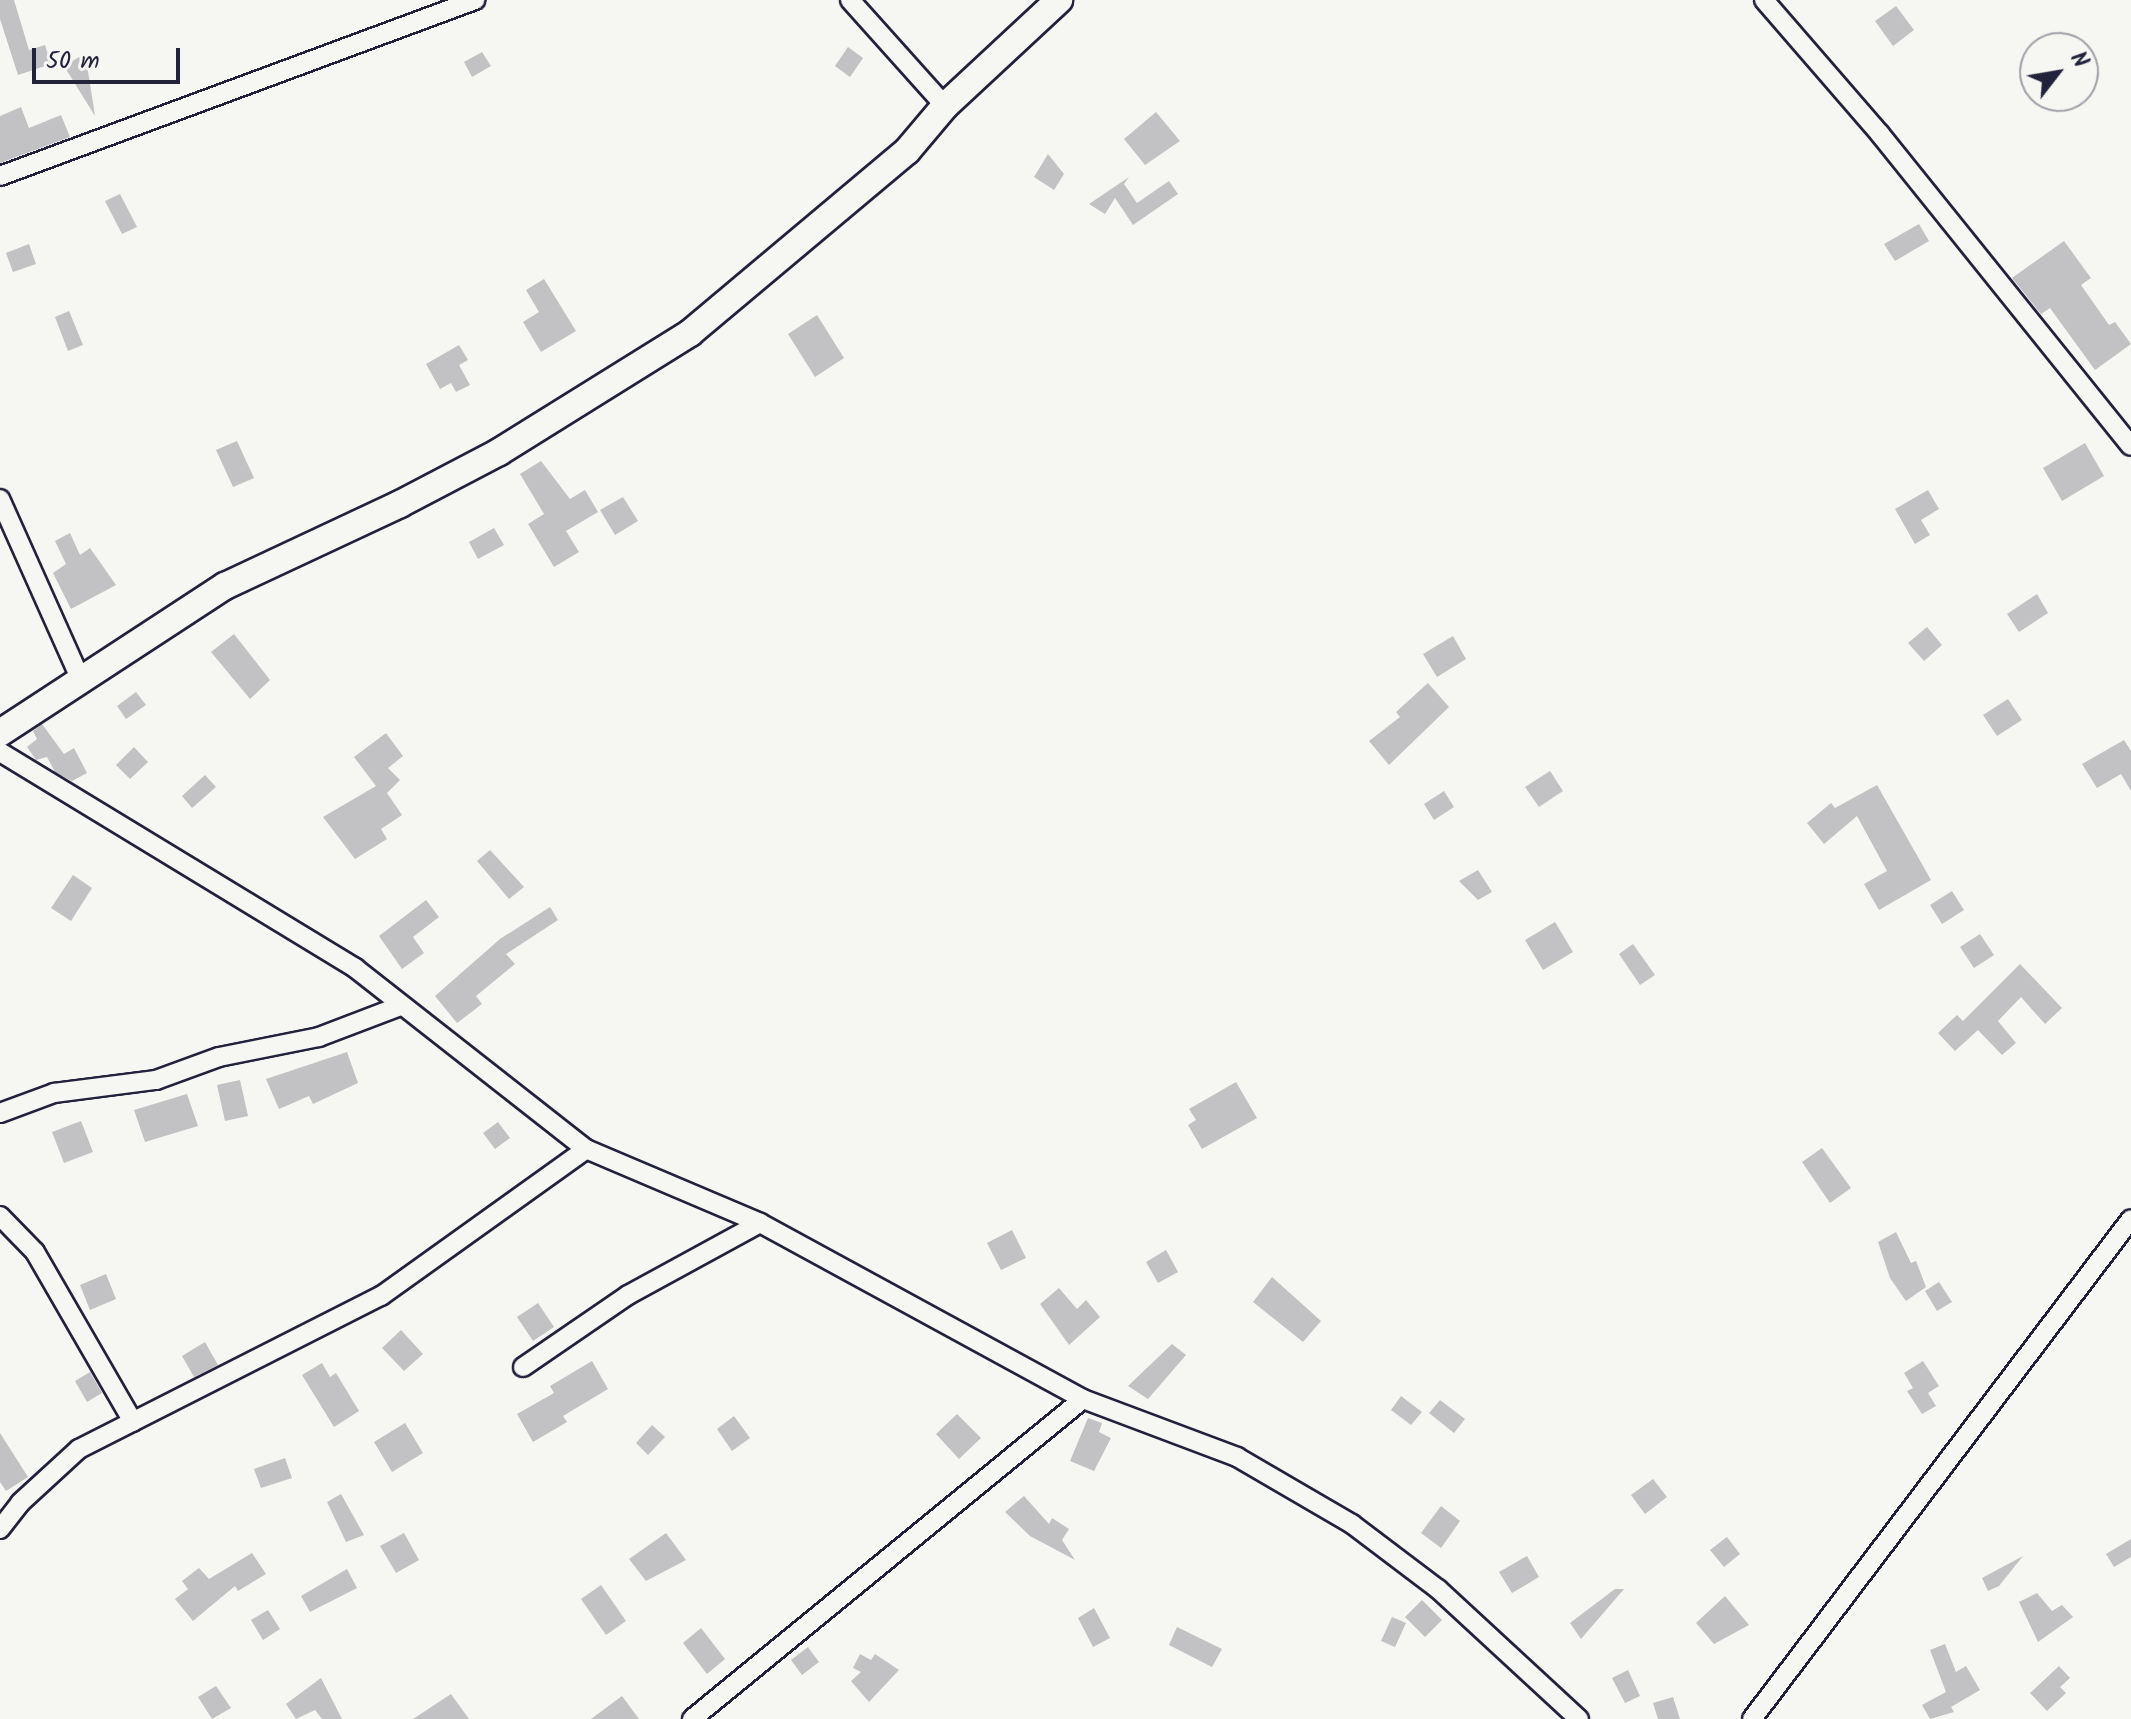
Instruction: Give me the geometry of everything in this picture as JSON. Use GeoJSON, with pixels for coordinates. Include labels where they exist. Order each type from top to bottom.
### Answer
{"type":"FeatureCollection","features":[{"type":"Feature","properties":{"kind":"street"},"geometry":{"type":"LineString","coordinates":[[850,0],[945,106]]}},
{"type":"Feature","properties":{"kind":"street"},"geometry":{"type":"LineString","coordinates":[[0,733],[225,586],[400,504],[499,452],[690,333],[907,151],[945,106],[1059,0]]}},
{"type":"Feature","properties":{"kind":"street"},"geometry":{"type":"LineString","coordinates":[[1764,0],[1880,134],[2131,446]]}},
{"type":"Feature","properties":{"kind":"street"},"geometry":{"type":"LineString","coordinates":[[0,176],[468,1]]}},
{"type":"Feature","properties":{"kind":"street"},"geometry":{"type":"LineString","coordinates":[[0,499],[81,680]]}},
{"type":"Feature","properties":{"kind":"street"},"geometry":{"type":"LineString","coordinates":[[0,752],[355,968],[586,1149],[760,1223],[1083,1399],[1237,1457],[1352,1524],[1438,1589],[1579,1719]]}},
{"type":"Feature","properties":{"kind":"street"},"geometry":{"type":"LineString","coordinates":[[0,1113],[54,1093],[156,1080],[219,1057],[319,1037],[400,1006]]}},
{"type":"Feature","properties":{"kind":"street"},"geometry":{"type":"LineString","coordinates":[[0,1529],[20,1503],[79,1449],[381,1296],[586,1149]]}},
{"type":"Feature","properties":{"kind":"street"},"geometry":{"type":"LineString","coordinates":[[0,1216],[35,1252],[133,1422]]}},
{"type":"Feature","properties":{"kind":"street"},"geometry":{"type":"LineString","coordinates":[[1752,1719],[2131,1219]]}},
{"type":"Feature","properties":{"kind":"street"},"geometry":{"type":"LineString","coordinates":[[523,1367],[628,1295],[760,1223]]}},
{"type":"Feature","properties":{"kind":"street"},"geometry":{"type":"LineString","coordinates":[[692,1719],[1083,1399]]}},
{"type":"Feature","properties":{"kind":"building"},"geometry":{"type":"Polygon","coordinates":[[[0,0],[14,0],[29,50],[45,45],[51,64],[18,75],[0,19],[0,0]]]}},
{"type":"Feature","properties":{"kind":"building"},"geometry":{"type":"Polygon","coordinates":[[[1896,6],[1914,30],[1893,46],[1875,21],[1896,6]]]}},
{"type":"Feature","properties":{"kind":"building"},"geometry":{"type":"Polygon","coordinates":[[[848,47],[863,58],[850,77],[835,66],[848,47]]]}},
{"type":"Feature","properties":{"kind":"building"},"geometry":{"type":"Polygon","coordinates":[[[482,52],[491,66],[472,77],[464,62],[482,52]]]}},
{"type":"Feature","properties":{"kind":"building"},"geometry":{"type":"Polygon","coordinates":[[[79,57],[88,71],[95,116],[64,66],[79,57]]]}},
{"type":"Feature","properties":{"kind":"building"},"geometry":{"type":"Polygon","coordinates":[[[21,107],[29,128],[61,115],[70,137],[0,163],[0,116],[21,107]]]}},
{"type":"Feature","properties":{"kind":"building"},"geometry":{"type":"Polygon","coordinates":[[[1156,112],[1180,141],[1145,165],[1124,139],[1156,112]]]}},
{"type":"Feature","properties":{"kind":"building"},"geometry":{"type":"Polygon","coordinates":[[[1048,154],[1064,174],[1054,190],[1034,177],[1048,154]]]}},
{"type":"Feature","properties":{"kind":"building"},"geometry":{"type":"Polygon","coordinates":[[[1129,177],[1124,184],[1137,203],[1169,181],[1178,194],[1133,225],[1115,198],[1105,214],[1089,204],[1129,177]]]}},
{"type":"Feature","properties":{"kind":"building"},"geometry":{"type":"Polygon","coordinates":[[[120,194],[137,227],[122,234],[105,201],[120,194]]]}},
{"type":"Feature","properties":{"kind":"building"},"geometry":{"type":"Polygon","coordinates":[[[1919,224],[1929,241],[1895,261],[1884,244],[1919,224]]]}},
{"type":"Feature","properties":{"kind":"building"},"geometry":{"type":"Polygon","coordinates":[[[2064,241],[2091,278],[2081,285],[2109,325],[2115,322],[2131,344],[2095,370],[2050,308],[2041,314],[2012,278],[2064,241]]]}},
{"type":"Feature","properties":{"kind":"building"},"geometry":{"type":"Polygon","coordinates":[[[29,244],[36,264],[13,272],[6,253],[29,244]]]}},
{"type":"Feature","properties":{"kind":"building"},"geometry":{"type":"Polygon","coordinates":[[[544,279],[576,331],[541,352],[523,322],[539,312],[526,290],[544,279]]]}},
{"type":"Feature","properties":{"kind":"building"},"geometry":{"type":"Polygon","coordinates":[[[69,311],[83,345],[68,351],[55,317],[69,311]]]}},
{"type":"Feature","properties":{"kind":"building"},"geometry":{"type":"Polygon","coordinates":[[[817,315],[844,358],[815,377],[788,334],[817,315]]]}},
{"type":"Feature","properties":{"kind":"building"},"geometry":{"type":"Polygon","coordinates":[[[459,345],[468,360],[459,365],[470,385],[456,392],[451,383],[440,389],[426,364],[459,345]]]}},
{"type":"Feature","properties":{"kind":"building"},"geometry":{"type":"Polygon","coordinates":[[[237,441],[254,478],[233,487],[216,450],[237,441]]]}},
{"type":"Feature","properties":{"kind":"building"},"geometry":{"type":"Polygon","coordinates":[[[2085,443],[2104,476],[2062,501],[2043,468],[2085,443]]]}},
{"type":"Feature","properties":{"kind":"building"},"geometry":{"type":"Polygon","coordinates":[[[541,461],[570,499],[585,490],[598,512],[566,531],[579,552],[554,567],[528,524],[544,514],[520,474],[541,461]]]}},
{"type":"Feature","properties":{"kind":"building"},"geometry":{"type":"Polygon","coordinates":[[[1928,490],[1939,509],[1921,520],[1930,535],[1915,544],[1895,509],[1928,490]]]}},
{"type":"Feature","properties":{"kind":"building"},"geometry":{"type":"Polygon","coordinates":[[[623,497],[638,521],[615,535],[600,510],[623,497]]]}},
{"type":"Feature","properties":{"kind":"building"},"geometry":{"type":"Polygon","coordinates":[[[494,528],[504,545],[478,559],[469,542],[494,528]]]}},
{"type":"Feature","properties":{"kind":"building"},"geometry":{"type":"Polygon","coordinates":[[[70,533],[80,555],[90,548],[116,585],[71,609],[53,573],[66,564],[55,541],[70,533]]]}},
{"type":"Feature","properties":{"kind":"building"},"geometry":{"type":"Polygon","coordinates":[[[2037,594],[2048,613],[2019,632],[2007,614],[2037,594]]]}},
{"type":"Feature","properties":{"kind":"building"},"geometry":{"type":"Polygon","coordinates":[[[1927,627],[1942,645],[1924,661],[1908,643],[1927,627]]]}},
{"type":"Feature","properties":{"kind":"building"},"geometry":{"type":"Polygon","coordinates":[[[234,634],[270,680],[250,699],[211,652],[234,634]]]}},
{"type":"Feature","properties":{"kind":"building"},"geometry":{"type":"Polygon","coordinates":[[[1453,636],[1466,659],[1437,677],[1423,654],[1453,636]]]}},
{"type":"Feature","properties":{"kind":"building"},"geometry":{"type":"Polygon","coordinates":[[[1428,683],[1449,707],[1389,765],[1369,741],[1400,717],[1396,712],[1428,683]]]}},
{"type":"Feature","properties":{"kind":"building"},"geometry":{"type":"Polygon","coordinates":[[[136,692],[146,705],[126,719],[117,706],[136,692]]]}},
{"type":"Feature","properties":{"kind":"building"},"geometry":{"type":"Polygon","coordinates":[[[2008,699],[2022,720],[1997,736],[1983,715],[2008,699]]]}},
{"type":"Feature","properties":{"kind":"building"},"geometry":{"type":"Polygon","coordinates":[[[42,724],[64,754],[74,748],[87,773],[72,781],[55,772],[47,757],[36,760],[27,747],[37,739],[33,731],[42,724]]]}},
{"type":"Feature","properties":{"kind":"building"},"geometry":{"type":"Polygon","coordinates":[[[386,733],[403,756],[388,768],[400,780],[387,793],[402,815],[381,829],[387,839],[355,859],[323,817],[376,786],[354,757],[386,733]]]}},
{"type":"Feature","properties":{"kind":"building"},"geometry":{"type":"Polygon","coordinates":[[[2124,740],[2131,751],[2131,791],[2121,774],[2097,788],[2082,764],[2124,740]]]}},
{"type":"Feature","properties":{"kind":"building"},"geometry":{"type":"Polygon","coordinates":[[[134,747],[148,762],[130,779],[116,765],[134,747]]]}},
{"type":"Feature","properties":{"kind":"building"},"geometry":{"type":"Polygon","coordinates":[[[1550,771],[1563,791],[1539,807],[1525,787],[1550,771]]]}},
{"type":"Feature","properties":{"kind":"building"},"geometry":{"type":"Polygon","coordinates":[[[205,775],[216,787],[192,808],[182,796],[205,775]]]}},
{"type":"Feature","properties":{"kind":"building"},"geometry":{"type":"Polygon","coordinates":[[[1877,785],[1931,880],[1879,910],[1864,884],[1887,871],[1857,816],[1824,844],[1807,823],[1831,803],[1835,808],[1877,785]]]}},
{"type":"Feature","properties":{"kind":"building"},"geometry":{"type":"Polygon","coordinates":[[[1444,791],[1454,807],[1434,820],[1424,804],[1444,791]]]}},
{"type":"Feature","properties":{"kind":"building"},"geometry":{"type":"Polygon","coordinates":[[[490,850],[524,887],[509,899],[477,861],[490,850]]]}},
{"type":"Feature","properties":{"kind":"building"},"geometry":{"type":"Polygon","coordinates":[[[1478,870],[1492,892],[1478,900],[1459,881],[1478,870]]]}},
{"type":"Feature","properties":{"kind":"building"},"geometry":{"type":"Polygon","coordinates":[[[73,875],[92,888],[71,921],[51,908],[73,875]]]}},
{"type":"Feature","properties":{"kind":"building"},"geometry":{"type":"Polygon","coordinates":[[[1952,891],[1964,910],[1942,924],[1930,905],[1952,891]]]}},
{"type":"Feature","properties":{"kind":"building"},"geometry":{"type":"Polygon","coordinates":[[[426,900],[439,917],[413,937],[424,953],[402,969],[379,936],[426,900]]]}},
{"type":"Feature","properties":{"kind":"building"},"geometry":{"type":"Polygon","coordinates":[[[550,907],[558,920],[506,954],[515,964],[476,996],[482,1004],[457,1023],[435,996],[500,939],[550,907]]]}},
{"type":"Feature","properties":{"kind":"building"},"geometry":{"type":"Polygon","coordinates":[[[1555,922],[1573,952],[1543,970],[1525,940],[1555,922]]]}},
{"type":"Feature","properties":{"kind":"building"},"geometry":{"type":"Polygon","coordinates":[[[1980,934],[1994,955],[1974,968],[1960,947],[1980,934]]]}},
{"type":"Feature","properties":{"kind":"building"},"geometry":{"type":"Polygon","coordinates":[[[1633,944],[1655,975],[1640,985],[1619,954],[1633,944]]]}},
{"type":"Feature","properties":{"kind":"building"},"geometry":{"type":"Polygon","coordinates":[[[2020,964],[2062,1008],[2045,1024],[2021,997],[1998,1021],[2016,1043],[2002,1055],[1978,1030],[1955,1051],[1938,1033],[1957,1015],[1963,1021],[2020,964]]]}},
{"type":"Feature","properties":{"kind":"building"},"geometry":{"type":"Polygon","coordinates":[[[347,1052],[358,1083],[313,1104],[309,1096],[279,1109],[266,1079],[347,1052]]]}},
{"type":"Feature","properties":{"kind":"building"},"geometry":{"type":"Polygon","coordinates":[[[240,1080],[248,1116],[225,1121],[217,1085],[240,1080]]]}},
{"type":"Feature","properties":{"kind":"building"},"geometry":{"type":"Polygon","coordinates":[[[1236,1082],[1257,1118],[1202,1149],[1188,1125],[1196,1120],[1189,1109],[1236,1082]]]}},
{"type":"Feature","properties":{"kind":"building"},"geometry":{"type":"Polygon","coordinates":[[[187,1094],[198,1126],[145,1142],[134,1110],[187,1094]]]}},
{"type":"Feature","properties":{"kind":"building"},"geometry":{"type":"Polygon","coordinates":[[[81,1121],[93,1152],[64,1163],[52,1132],[81,1121]]]}},
{"type":"Feature","properties":{"kind":"building"},"geometry":{"type":"Polygon","coordinates":[[[498,1122],[510,1138],[495,1149],[483,1133],[498,1122]]]}},
{"type":"Feature","properties":{"kind":"building"},"geometry":{"type":"Polygon","coordinates":[[[1822,1148],[1851,1188],[1830,1203],[1802,1162],[1822,1148]]]}},
{"type":"Feature","properties":{"kind":"building"},"geometry":{"type":"Polygon","coordinates":[[[1012,1230],[1026,1258],[1001,1270],[987,1243],[1012,1230]]]}},
{"type":"Feature","properties":{"kind":"building"},"geometry":{"type":"Polygon","coordinates":[[[1896,1232],[1911,1263],[1916,1261],[1926,1287],[1906,1301],[1890,1278],[1878,1242],[1896,1232]]]}},
{"type":"Feature","properties":{"kind":"building"},"geometry":{"type":"Polygon","coordinates":[[[1166,1250],[1178,1272],[1158,1283],[1146,1262],[1166,1250]]]}},
{"type":"Feature","properties":{"kind":"building"},"geometry":{"type":"Polygon","coordinates":[[[106,1274],[116,1299],[90,1310],[80,1285],[106,1274]]]}},
{"type":"Feature","properties":{"kind":"building"},"geometry":{"type":"Polygon","coordinates":[[[1272,1277],[1321,1321],[1303,1342],[1253,1302],[1272,1277]]]}},
{"type":"Feature","properties":{"kind":"building"},"geometry":{"type":"Polygon","coordinates":[[[1939,1282],[1952,1302],[1937,1311],[1925,1291],[1939,1282]]]}},
{"type":"Feature","properties":{"kind":"building"},"geometry":{"type":"Polygon","coordinates":[[[1059,1288],[1077,1309],[1086,1300],[1100,1317],[1069,1345],[1040,1304],[1059,1288]]]}},
{"type":"Feature","properties":{"kind":"building"},"geometry":{"type":"Polygon","coordinates":[[[538,1303],[554,1327],[533,1341],[517,1317],[538,1303]]]}},
{"type":"Feature","properties":{"kind":"building"},"geometry":{"type":"Polygon","coordinates":[[[401,1330],[423,1354],[404,1371],[382,1348],[401,1330]]]}},
{"type":"Feature","properties":{"kind":"building"},"geometry":{"type":"Polygon","coordinates":[[[205,1342],[218,1365],[194,1377],[182,1356],[205,1342]]]}},
{"type":"Feature","properties":{"kind":"building"},"geometry":{"type":"Polygon","coordinates":[[[1172,1344],[1186,1355],[1148,1399],[1128,1386],[1172,1344]]]}},
{"type":"Feature","properties":{"kind":"building"},"geometry":{"type":"Polygon","coordinates":[[[592,1361],[608,1389],[563,1416],[567,1422],[533,1442],[517,1414],[554,1393],[550,1386],[592,1361]]]}},
{"type":"Feature","properties":{"kind":"building"},"geometry":{"type":"Polygon","coordinates":[[[1923,1361],[1939,1386],[1928,1393],[1936,1406],[1922,1414],[1907,1391],[1913,1388],[1904,1373],[1923,1361]]]}},
{"type":"Feature","properties":{"kind":"building"},"geometry":{"type":"Polygon","coordinates":[[[322,1363],[330,1377],[336,1373],[359,1411],[334,1427],[302,1375],[322,1363]]]}},
{"type":"Feature","properties":{"kind":"building"},"geometry":{"type":"Polygon","coordinates":[[[90,1372],[102,1393],[87,1402],[75,1381],[90,1372]]]}},
{"type":"Feature","properties":{"kind":"building"},"geometry":{"type":"Polygon","coordinates":[[[1401,1396],[1422,1412],[1411,1425],[1391,1410],[1401,1396]]]}},
{"type":"Feature","properties":{"kind":"building"},"geometry":{"type":"Polygon","coordinates":[[[1440,1400],[1465,1419],[1454,1433],[1429,1413],[1440,1400]]]}},
{"type":"Feature","properties":{"kind":"building"},"geometry":{"type":"Polygon","coordinates":[[[957,1414],[981,1438],[959,1459],[936,1434],[957,1414]]]}},
{"type":"Feature","properties":{"kind":"building"},"geometry":{"type":"Polygon","coordinates":[[[734,1416],[750,1438],[732,1451],[717,1429],[734,1416]]]}},
{"type":"Feature","properties":{"kind":"building"},"geometry":{"type":"Polygon","coordinates":[[[1088,1418],[1102,1423],[1099,1432],[1111,1438],[1094,1471],[1070,1461],[1088,1418]]]}},
{"type":"Feature","properties":{"kind":"building"},"geometry":{"type":"Polygon","coordinates":[[[405,1423],[423,1453],[392,1472],[374,1442],[405,1423]]]}},
{"type":"Feature","properties":{"kind":"building"},"geometry":{"type":"Polygon","coordinates":[[[652,1425],[665,1437],[648,1455],[636,1443],[652,1425]]]}},
{"type":"Feature","properties":{"kind":"building"},"geometry":{"type":"Polygon","coordinates":[[[0,1433],[28,1477],[6,1491],[0,1482],[0,1433]]]}},
{"type":"Feature","properties":{"kind":"building"},"geometry":{"type":"Polygon","coordinates":[[[285,1458],[292,1478],[261,1488],[254,1469],[285,1458]]]}},
{"type":"Feature","properties":{"kind":"building"},"geometry":{"type":"Polygon","coordinates":[[[1653,1479],[1667,1497],[1645,1514],[1631,1495],[1653,1479]]]}},
{"type":"Feature","properties":{"kind":"building"},"geometry":{"type":"Polygon","coordinates":[[[341,1494],[364,1535],[346,1542],[327,1502],[341,1494]]]}},
{"type":"Feature","properties":{"kind":"building"},"geometry":{"type":"Polygon","coordinates":[[[1024,1496],[1049,1524],[1052,1518],[1069,1529],[1062,1540],[1075,1560],[1030,1536],[1005,1512],[1024,1496]]]}},
{"type":"Feature","properties":{"kind":"building"},"geometry":{"type":"Polygon","coordinates":[[[1441,1506],[1460,1521],[1441,1548],[1421,1533],[1441,1506]]]}},
{"type":"Feature","properties":{"kind":"building"},"geometry":{"type":"Polygon","coordinates":[[[404,1533],[419,1560],[396,1573],[380,1546],[404,1533]]]}},
{"type":"Feature","properties":{"kind":"building"},"geometry":{"type":"Polygon","coordinates":[[[666,1533],[686,1560],[646,1581],[629,1559],[666,1533]]]}},
{"type":"Feature","properties":{"kind":"building"},"geometry":{"type":"Polygon","coordinates":[[[1727,1537],[1740,1554],[1724,1567],[1710,1550],[1727,1537]]]}},
{"type":"Feature","properties":{"kind":"building"},"geometry":{"type":"Polygon","coordinates":[[[2131,1539],[2131,1557],[2114,1567],[2106,1554],[2131,1539]]]}},
{"type":"Feature","properties":{"kind":"building"},"geometry":{"type":"Polygon","coordinates":[[[252,1553],[266,1574],[238,1591],[235,1586],[193,1621],[175,1599],[188,1589],[182,1581],[199,1568],[209,1579],[252,1553]]]}},
{"type":"Feature","properties":{"kind":"building"},"geometry":{"type":"Polygon","coordinates":[[[1527,1556],[1539,1577],[1512,1593],[1499,1572],[1527,1556]]]}},
{"type":"Feature","properties":{"kind":"building"},"geometry":{"type":"Polygon","coordinates":[[[2023,1556],[1999,1586],[1988,1591],[1982,1578],[2023,1556]]]}},
{"type":"Feature","properties":{"kind":"building"},"geometry":{"type":"Polygon","coordinates":[[[347,1569],[357,1588],[310,1612],[301,1596],[347,1569]]]}},
{"type":"Feature","properties":{"kind":"building"},"geometry":{"type":"Polygon","coordinates":[[[601,1585],[626,1621],[606,1635],[581,1599],[601,1585]]]}},
{"type":"Feature","properties":{"kind":"building"},"geometry":{"type":"Polygon","coordinates":[[[1615,1589],[1624,1589],[1581,1639],[1570,1623],[1615,1589]]]}},
{"type":"Feature","properties":{"kind":"building"},"geometry":{"type":"Polygon","coordinates":[[[2037,1593],[2052,1611],[2062,1605],[2073,1617],[2038,1642],[2019,1602],[2037,1593]]]}},
{"type":"Feature","properties":{"kind":"building"},"geometry":{"type":"Polygon","coordinates":[[[1725,1596],[1749,1625],[1714,1644],[1696,1623],[1725,1596]]]}},
{"type":"Feature","properties":{"kind":"building"},"geometry":{"type":"Polygon","coordinates":[[[1422,1600],[1442,1620],[1425,1637],[1405,1617],[1422,1600]]]}},
{"type":"Feature","properties":{"kind":"building"},"geometry":{"type":"Polygon","coordinates":[[[1094,1608],[1110,1638],[1093,1647],[1078,1618],[1094,1608]]]}},
{"type":"Feature","properties":{"kind":"building"},"geometry":{"type":"Polygon","coordinates":[[[268,1610],[280,1629],[263,1640],[251,1620],[268,1610]]]}},
{"type":"Feature","properties":{"kind":"building"},"geometry":{"type":"Polygon","coordinates":[[[1392,1617],[1406,1623],[1395,1647],[1381,1641],[1392,1617]]]}},
{"type":"Feature","properties":{"kind":"building"},"geometry":{"type":"Polygon","coordinates":[[[1177,1627],[1222,1649],[1212,1667],[1169,1645],[1177,1627]]]}},
{"type":"Feature","properties":{"kind":"building"},"geometry":{"type":"Polygon","coordinates":[[[701,1628],[725,1659],[707,1674],[683,1643],[701,1628]]]}},
{"type":"Feature","properties":{"kind":"building"},"geometry":{"type":"Polygon","coordinates":[[[1945,1644],[1956,1672],[1966,1666],[1980,1690],[1951,1707],[1954,1712],[1930,1719],[1922,1705],[1946,1692],[1930,1650],[1945,1644]]]}},
{"type":"Feature","properties":{"kind":"building"},"geometry":{"type":"Polygon","coordinates":[[[808,1647],[819,1662],[802,1675],[791,1660],[808,1647]]]}},
{"type":"Feature","properties":{"kind":"building"},"geometry":{"type":"Polygon","coordinates":[[[860,1654],[871,1660],[875,1654],[899,1670],[869,1702],[851,1681],[861,1672],[853,1668],[860,1654]]]}},
{"type":"Feature","properties":{"kind":"building"},"geometry":{"type":"Polygon","coordinates":[[[2059,1666],[2070,1678],[2060,1687],[2066,1693],[2047,1711],[2030,1693],[2059,1666]]]}},
{"type":"Feature","properties":{"kind":"building"},"geometry":{"type":"Polygon","coordinates":[[[1628,1670],[1640,1696],[1625,1703],[1612,1678],[1628,1670]]]}},
{"type":"Feature","properties":{"kind":"building"},"geometry":{"type":"Polygon","coordinates":[[[321,1678],[342,1719],[322,1719],[315,1710],[296,1719],[286,1704],[321,1678]]]}},
{"type":"Feature","properties":{"kind":"building"},"geometry":{"type":"Polygon","coordinates":[[[216,1686],[231,1708],[212,1719],[198,1697],[216,1686]]]}},
{"type":"Feature","properties":{"kind":"building"},"geometry":{"type":"Polygon","coordinates":[[[451,1694],[469,1719],[413,1719],[451,1694]]]}},
{"type":"Feature","properties":{"kind":"building"},"geometry":{"type":"Polygon","coordinates":[[[622,1696],[639,1719],[591,1719],[622,1696]]]}},
{"type":"Feature","properties":{"kind":"building"},"geometry":{"type":"Polygon","coordinates":[[[1673,1697],[1680,1719],[1658,1719],[1653,1703],[1673,1697]]]}}]}
